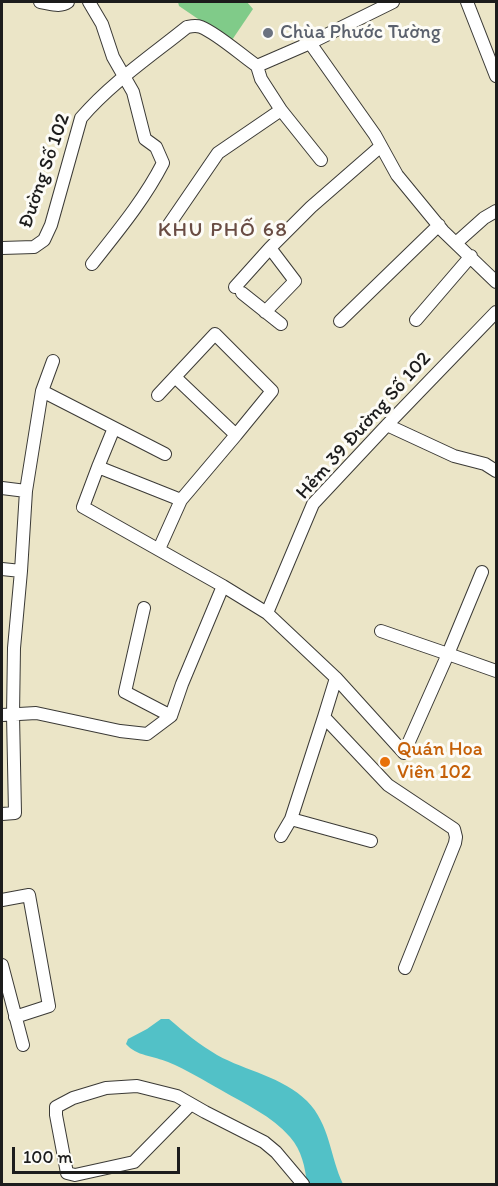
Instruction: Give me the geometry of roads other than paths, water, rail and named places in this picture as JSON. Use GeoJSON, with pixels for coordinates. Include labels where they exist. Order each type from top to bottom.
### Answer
{"type":"FeatureCollection","features":[{"type":"Feature","properties":{"kind":"street"},"geometry":{"type":"LineString","coordinates":[[40,2],[60,6],[68,2]]}},
{"type":"Feature","properties":{"kind":"street"},"geometry":{"type":"LineString","coordinates":[[89,2],[102,24],[113,57],[133,92],[145,139],[156,147],[163,163],[153,183],[132,213],[92,264]]}},
{"type":"Feature","properties":{"kind":"street"},"geometry":{"type":"LineString","coordinates":[[321,160],[281,110],[261,79],[257,66],[393,2]]}},
{"type":"Feature","properties":{"kind":"street"},"geometry":{"type":"LineString","coordinates":[[466,2],[496,76]]}},
{"type":"Feature","properties":{"kind":"street","name":"Đường Số 102"},"geometry":{"type":"LineString","coordinates":[[2,249],[34,247],[44,240],[51,225],[76,143],[81,118],[125,77],[187,27],[200,27],[210,32],[257,66]]}},
{"type":"Feature","properties":{"kind":"street"},"geometry":{"type":"LineString","coordinates":[[310,43],[375,135],[397,175],[439,225],[496,282]]}},
{"type":"Feature","properties":{"kind":"street"},"geometry":{"type":"LineString","coordinates":[[168,226],[218,153],[281,110]]}},
{"type":"Feature","properties":{"kind":"street"},"geometry":{"type":"LineString","coordinates":[[281,324],[238,290],[270,248],[311,207],[381,147]]}},
{"type":"Feature","properties":{"kind":"street"},"geometry":{"type":"LineString","coordinates":[[456,243],[484,218],[496,211]]}},
{"type":"Feature","properties":{"kind":"street"},"geometry":{"type":"LineString","coordinates":[[340,321],[439,225]]}},
{"type":"Feature","properties":{"kind":"street"},"geometry":{"type":"LineString","coordinates":[[266,312],[295,281],[270,248]]}},
{"type":"Feature","properties":{"kind":"street"},"geometry":{"type":"LineString","coordinates":[[416,320],[471,256]]}},
{"type":"Feature","properties":{"kind":"street","name":"Hẻm 39 Đường Số 102"},"geometry":{"type":"LineString","coordinates":[[267,613],[313,504],[496,312]]}},
{"type":"Feature","properties":{"kind":"street"},"geometry":{"type":"LineString","coordinates":[[158,395],[215,334],[272,391],[181,500],[159,549]]}},
{"type":"Feature","properties":{"kind":"street"},"geometry":{"type":"LineString","coordinates":[[2,814],[15,813],[7,715],[8,647],[21,571],[26,491],[42,391],[53,361]]}},
{"type":"Feature","properties":{"kind":"street"},"geometry":{"type":"LineString","coordinates":[[175,377],[236,435]]}},
{"type":"Feature","properties":{"kind":"street"},"geometry":{"type":"LineString","coordinates":[[42,391],[165,454]]}},
{"type":"Feature","properties":{"kind":"street"},"geometry":{"type":"LineString","coordinates":[[387,425],[454,456],[485,464],[496,471]]}},
{"type":"Feature","properties":{"kind":"street"},"geometry":{"type":"LineString","coordinates":[[114,429],[83,507],[267,613],[336,678],[404,753],[482,572]]}},
{"type":"Feature","properties":{"kind":"street"},"geometry":{"type":"LineString","coordinates":[[98,467],[181,500]]}},
{"type":"Feature","properties":{"kind":"street"},"geometry":{"type":"LineString","coordinates":[[2,488],[26,491]]}},
{"type":"Feature","properties":{"kind":"street"},"geometry":{"type":"LineString","coordinates":[[2,569],[21,571]]}},
{"type":"Feature","properties":{"kind":"street"},"geometry":{"type":"LineString","coordinates":[[7,715],[36,712],[120,731],[147,734],[171,716],[223,586]]}},
{"type":"Feature","properties":{"kind":"street"},"geometry":{"type":"LineString","coordinates":[[144,608],[125,692],[171,716]]}},
{"type":"Feature","properties":{"kind":"street"},"geometry":{"type":"LineString","coordinates":[[381,631],[496,671]]}},
{"type":"Feature","properties":{"kind":"street"},"geometry":{"type":"LineString","coordinates":[[281,836],[291,819],[336,678]]}},
{"type":"Feature","properties":{"kind":"street"},"geometry":{"type":"LineString","coordinates":[[324,717],[388,785],[454,830],[455,843],[405,968]]}},
{"type":"Feature","properties":{"kind":"street"},"geometry":{"type":"LineString","coordinates":[[291,819],[371,841]]}},
{"type":"Feature","properties":{"kind":"street"},"geometry":{"type":"LineString","coordinates":[[2,900],[28,895],[49,1006],[15,1017]]}},
{"type":"Feature","properties":{"kind":"street"},"geometry":{"type":"LineString","coordinates":[[2,965],[23,1046]]}},
{"type":"Feature","properties":{"kind":"street"},"geometry":{"type":"LineString","coordinates":[[191,1104],[134,1162],[75,1175],[67,1173],[56,1107],[73,1098],[106,1088],[137,1086],[177,1096],[264,1142],[276,1152],[303,1185]]}},
{"type":"Feature","properties":{"kind":"water"},"geometry":{"type":"Polygon","coordinates":[[[161,1019],[169,1019],[217,1055],[276,1080],[307,1101],[315,1110],[325,1130],[343,1184],[307,1184],[304,1165],[297,1148],[290,1137],[275,1123],[249,1105],[188,1072],[168,1062],[140,1053],[126,1044],[128,1039],[161,1019]]]}},
{"type":"Feature","properties":{"kind":"place","name":"Chùa Phước Tường"},"geometry":{"type":"Point","coordinates":[268,33]}},
{"type":"Feature","properties":{"kind":"place","name":"Quán Hoa Viên 102"},"geometry":{"type":"Point","coordinates":[385,762]}},
{"type":"Feature","properties":{"kind":"district","name":"KHU PHỐ 68"},"geometry":{"type":"Point","coordinates":[223,231]}}]}
